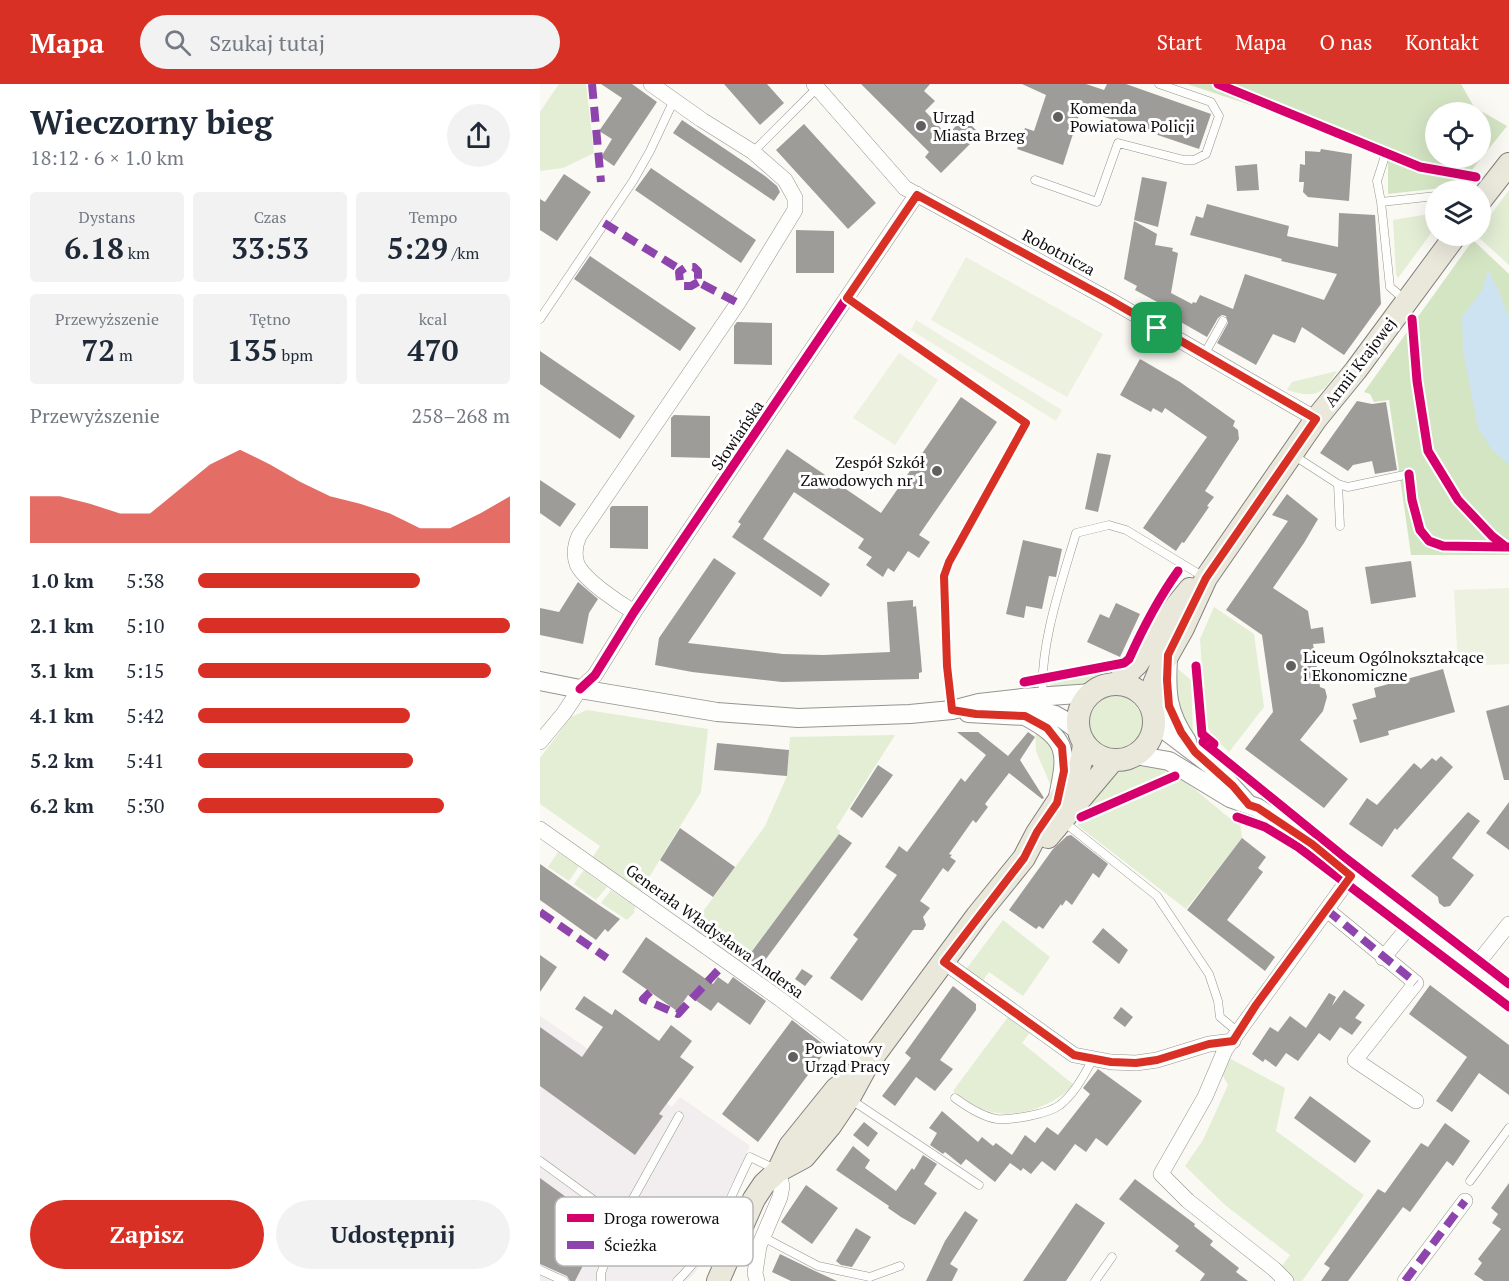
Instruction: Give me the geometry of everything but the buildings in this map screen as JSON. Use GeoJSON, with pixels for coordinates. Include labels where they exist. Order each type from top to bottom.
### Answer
{"type":"FeatureCollection","features":[{"type":"Feature","properties":{"kind":"main road"},"geometry":{"type":"LineString","coordinates":[[1491,187],[1509,164]]}},
{"type":"Feature","properties":{"kind":"main road","name":"Armii Krajowej"},"geometry":{"type":"LineString","coordinates":[[1152,712],[1154,684],[1206,578],[1316,419],[1356,370],[1447,246]]}},
{"type":"Feature","properties":{"kind":"main road","name":"Armii Krajowej"},"geometry":{"type":"LineString","coordinates":[[1116,684],[1137,664],[1187,591],[1206,578]]}},
{"type":"Feature","properties":{"kind":"main road"},"geometry":{"type":"LineString","coordinates":[[753,1201],[764,1184],[778,1171],[804,1157],[843,1093],[867,1065],[1024,858],[1037,832],[1060,812],[1100,773],[1148,743],[1153,726],[1152,712],[1145,698],[1137,691],[1127,686],[1108,685],[1092,693],[1085,700],[1078,720],[1082,759],[1060,812]]}},
{"type":"Feature","properties":{"kind":"main road"},"geometry":{"type":"LineString","coordinates":[[1081,737],[1096,755],[1124,758]]}},
{"type":"Feature","properties":{"kind":"main road"},"geometry":{"type":"LineString","coordinates":[[718,1281],[725,1266]]}},
{"type":"Feature","properties":{"kind":"street"},"geometry":{"type":"LineString","coordinates":[[634,612],[612,598],[581,571],[576,558],[575,545],[738,303],[793,217],[795,210],[795,198],[785,180],[753,152],[651,84]]}},
{"type":"Feature","properties":{"kind":"street","name":"Robotnicza"},"geometry":{"type":"LineString","coordinates":[[815,86],[905,188],[1110,300],[1316,419]]}},
{"type":"Feature","properties":{"kind":"street","name":"Słowiańska"},"geometry":{"type":"LineString","coordinates":[[540,742],[580,689],[594,675],[634,612],[917,195]]}},
{"type":"Feature","properties":{"kind":"street"},"geometry":{"type":"LineString","coordinates":[[1168,655],[1169,706],[1181,732],[1195,752]]}},
{"type":"Feature","properties":{"kind":"street"},"geometry":{"type":"LineString","coordinates":[[540,681],[717,712],[760,716],[847,717],[952,710],[979,704],[1043,696],[1092,693]]}},
{"type":"Feature","properties":{"kind":"street"},"geometry":{"type":"LineString","coordinates":[[952,710],[976,714],[1025,716],[1043,712],[1055,715],[1081,737]]}},
{"type":"Feature","properties":{"kind":"street"},"geometry":{"type":"LineString","coordinates":[[1152,712],[1166,731],[1195,752],[1233,786],[1249,805]]}},
{"type":"Feature","properties":{"kind":"street"},"geometry":{"type":"LineString","coordinates":[[1025,716],[1047,728],[1062,747],[1064,771],[1060,812]]}},
{"type":"Feature","properties":{"kind":"street"},"geometry":{"type":"LineString","coordinates":[[1124,758],[1169,760],[1230,798],[1258,808],[1312,844],[1509,996]]}},
{"type":"Feature","properties":{"kind":"street","name":"Generała Władysława Andersa"},"geometry":{"type":"LineString","coordinates":[[540,829],[767,989],[867,1065]]}},
{"type":"Feature","properties":{"kind":"street"},"geometry":{"type":"LineString","coordinates":[[1286,1281],[1274,1269],[1188,1202],[1161,1174],[1205,1097],[1225,1050],[1351,876]]}},
{"type":"Feature","properties":{"kind":"street"},"geometry":{"type":"LineString","coordinates":[[1327,910],[1416,983],[1355,1060],[1416,1101]]}},
{"type":"Feature","properties":{"kind":"street"},"geometry":{"type":"LineString","coordinates":[[1383,958],[1412,923]]}},
{"type":"Feature","properties":{"kind":"street"},"geometry":{"type":"LineString","coordinates":[[1473,969],[1509,924]]}},
{"type":"Feature","properties":{"kind":"street"},"geometry":{"type":"LineString","coordinates":[[944,962],[1074,1055],[1136,1063],[1157,1060],[1236,1036]]}},
{"type":"Feature","properties":{"kind":"street"},"geometry":{"type":"LineString","coordinates":[[757,1281],[756,1263],[763,1237],[780,1197],[782,1186],[778,1171]]}},
{"type":"Feature","properties":{"kind":"street"},"geometry":{"type":"LineString","coordinates":[[1405,1281],[1466,1201]]}},
{"type":"Feature","properties":{"kind":"lane"},"geometry":{"type":"LineString","coordinates":[[1035,180],[1097,202],[1118,143],[1184,160],[1194,160],[1206,154],[1219,116],[1211,102],[1159,84]]}},
{"type":"Feature","properties":{"kind":"lane"},"geometry":{"type":"LineString","coordinates":[[753,152],[815,86]]}},
{"type":"Feature","properties":{"kind":"lane"},"geometry":{"type":"LineString","coordinates":[[540,319],[633,181],[674,100]]}},
{"type":"Feature","properties":{"kind":"lane"},"geometry":{"type":"LineString","coordinates":[[1386,153],[1377,181],[1390,287],[1406,301]]}},
{"type":"Feature","properties":{"kind":"lane"},"geometry":{"type":"LineString","coordinates":[[1381,202],[1425,197]]}},
{"type":"Feature","properties":{"kind":"lane"},"geometry":{"type":"LineString","coordinates":[[847,298],[1026,423],[949,562],[944,576],[947,666],[952,710]]}},
{"type":"Feature","properties":{"kind":"lane"},"geometry":{"type":"LineString","coordinates":[[1204,356],[1222,321]]}},
{"type":"Feature","properties":{"kind":"lane"},"geometry":{"type":"LineString","coordinates":[[1291,454],[1338,484],[1348,487],[1409,474]]}},
{"type":"Feature","properties":{"kind":"lane"},"geometry":{"type":"LineString","coordinates":[[1338,484],[1340,526]]}},
{"type":"Feature","properties":{"kind":"lane"},"geometry":{"type":"LineString","coordinates":[[1043,696],[1042,680],[1053,614],[1076,533],[1108,525],[1115,526],[1126,530],[1206,578]]}},
{"type":"Feature","properties":{"kind":"lane"},"geometry":{"type":"LineString","coordinates":[[1060,812],[1157,896],[1209,974],[1218,1001],[1220,1017],[1236,1036]]}},
{"type":"Feature","properties":{"kind":"lane"},"geometry":{"type":"LineString","coordinates":[[955,1098],[996,1119],[1051,1110],[1072,1094],[1093,1059]]}},
{"type":"Feature","properties":{"kind":"lane"},"geometry":{"type":"LineString","coordinates":[[843,1093],[978,1185]]}},
{"type":"Feature","properties":{"kind":"lane"},"geometry":{"type":"LineString","coordinates":[[634,1197],[679,1116]]}},
{"type":"Feature","properties":{"kind":"lane"},"geometry":{"type":"LineString","coordinates":[[1470,1181],[1506,1139],[1509,1128]]}},
{"type":"Feature","properties":{"kind":"lane"},"geometry":{"type":"LineString","coordinates":[[730,1197],[750,1157],[778,1171]]}},
{"type":"Feature","properties":{"kind":"lane"},"geometry":{"type":"LineString","coordinates":[[540,1161],[589,1197]]}},
{"type":"Feature","properties":{"kind":"lane"},"geometry":{"type":"LineString","coordinates":[[763,1237],[818,1266],[870,1277],[900,1266]]}},
{"type":"Feature","properties":{"kind":"lane"},"geometry":{"type":"LineString","coordinates":[[1095,1281],[1112,1257]]}},
{"type":"Feature","properties":{"kind":"lane"},"geometry":{"type":"LineString","coordinates":[[601,1281],[604,1266]]}},
{"type":"Feature","properties":{"kind":"lane"},"geometry":{"type":"LineString","coordinates":[[677,1281],[692,1266]]}},
{"type":"Feature","properties":{"kind":"lane"},"geometry":{"type":"LineString","coordinates":[[540,1270],[564,1281]]}},
{"type":"Feature","properties":{"kind":"shaded area"},"geometry":{"type":"Polygon","coordinates":[[[540,1016],[672,1107],[680,1097],[750,1146],[726,1197],[555,1197],[555,1266],[700,1266],[686,1281],[540,1281],[540,1016]]]}},
{"type":"Feature","properties":{"kind":"green space"},"geometry":{"type":"Polygon","coordinates":[[[559,84],[586,84],[594,153],[563,168],[540,171],[540,112],[559,84]]]}},
{"type":"Feature","properties":{"kind":"green space"},"geometry":{"type":"Polygon","coordinates":[[[1187,84],[1461,84],[1471,102],[1425,102],[1425,168],[1473,168],[1464,180],[1425,180],[1425,190],[1388,194],[1388,150],[1187,84]]]}},
{"type":"Feature","properties":{"kind":"green space"},"geometry":{"type":"Polygon","coordinates":[[[1491,117],[1507,126],[1491,146],[1491,117]]]}},
{"type":"Feature","properties":{"kind":"green space"},"geometry":{"type":"Polygon","coordinates":[[[1509,190],[1509,265],[1488,246],[1491,246],[1491,214],[1509,190]]]}},
{"type":"Feature","properties":{"kind":"green space"},"geometry":{"type":"Polygon","coordinates":[[[1425,215],[1425,242],[1398,278],[1396,274],[1393,220],[1425,215]]]}},
{"type":"Feature","properties":{"kind":"green space"},"geometry":{"type":"Polygon","coordinates":[[[1469,246],[1479,246],[1509,274],[1509,555],[1411,555],[1389,400],[1374,402],[1370,394],[1364,392],[1469,246]]]}},
{"type":"Feature","properties":{"kind":"green space"},"geometry":{"type":"Polygon","coordinates":[[[966,257],[1103,334],[1067,397],[931,320],[966,257]]]}},
{"type":"Feature","properties":{"kind":"green space"},"geometry":{"type":"Polygon","coordinates":[[[916,320],[1062,410],[1056,421],[911,330],[916,320]]]}},
{"type":"Feature","properties":{"kind":"green space"},"geometry":{"type":"Polygon","coordinates":[[[899,353],[938,380],[895,445],[853,418],[899,353]]]}},
{"type":"Feature","properties":{"kind":"green space"},"geometry":{"type":"Polygon","coordinates":[[[1337,371],[1327,386],[1317,393],[1304,394],[1287,390],[1292,382],[1337,371]]]}},
{"type":"Feature","properties":{"kind":"green space"},"geometry":{"type":"Polygon","coordinates":[[[1509,588],[1509,664],[1458,666],[1454,590],[1509,588]]]}},
{"type":"Feature","properties":{"kind":"green space"},"geometry":{"type":"Polygon","coordinates":[[[1214,607],[1254,634],[1264,707],[1229,752],[1213,737],[1205,714],[1200,639],[1214,607]]]}},
{"type":"Feature","properties":{"kind":"green space"},"geometry":{"type":"Polygon","coordinates":[[[1122,668],[1082,688],[1051,690],[1050,684],[1122,668]]]}},
{"type":"Feature","properties":{"kind":"green space"},"geometry":{"type":"Polygon","coordinates":[[[1178,669],[1191,680],[1193,734],[1175,705],[1178,669]]]}},
{"type":"Feature","properties":{"kind":"green space"},"geometry":{"type":"Polygon","coordinates":[[[1115,696],[1125,698],[1134,704],[1140,713],[1142,723],[1140,733],[1134,742],[1125,748],[1115,750],[1105,748],[1096,742],[1090,733],[1088,723],[1090,713],[1096,704],[1105,698],[1115,696]]]}},
{"type":"Feature","properties":{"kind":"green space"},"geometry":{"type":"Polygon","coordinates":[[[587,710],[708,729],[701,792],[640,892],[593,857],[600,846],[540,804],[540,758],[571,717],[587,710]]]}},
{"type":"Feature","properties":{"kind":"green space"},"geometry":{"type":"Polygon","coordinates":[[[1035,729],[1043,733],[1057,753],[1052,784],[1036,751],[1035,729]]]}},
{"type":"Feature","properties":{"kind":"green space"},"geometry":{"type":"Polygon","coordinates":[[[895,735],[836,828],[840,831],[839,834],[742,964],[691,928],[765,826],[787,776],[790,737],[895,735]]]}},
{"type":"Feature","properties":{"kind":"green space"},"geometry":{"type":"Polygon","coordinates":[[[1145,763],[1171,768],[1130,793],[1095,807],[1086,808],[1111,775],[1145,763]]]}},
{"type":"Feature","properties":{"kind":"green space"},"geometry":{"type":"Polygon","coordinates":[[[1180,777],[1228,817],[1240,823],[1242,838],[1186,909],[1077,825],[1180,777]]]}},
{"type":"Feature","properties":{"kind":"green space"},"geometry":{"type":"Polygon","coordinates":[[[558,852],[579,866],[569,881],[548,867],[558,852]]]}},
{"type":"Feature","properties":{"kind":"green space"},"geometry":{"type":"Polygon","coordinates":[[[584,870],[607,887],[596,900],[574,884],[584,870]]]}},
{"type":"Feature","properties":{"kind":"green space"},"geometry":{"type":"Polygon","coordinates":[[[611,890],[635,906],[634,913],[627,920],[601,903],[611,890]]]}},
{"type":"Feature","properties":{"kind":"green space"},"geometry":{"type":"Polygon","coordinates":[[[1003,920],[1050,957],[1023,996],[989,972],[981,983],[964,972],[1003,920]]]}},
{"type":"Feature","properties":{"kind":"green space"},"geometry":{"type":"Polygon","coordinates":[[[1008,1017],[1031,1031],[1022,1043],[1074,1085],[1045,1105],[1033,1110],[1009,1114],[981,1108],[953,1091],[1008,1017]]]}},
{"type":"Feature","properties":{"kind":"green space"},"geometry":{"type":"Polygon","coordinates":[[[1229,1058],[1285,1088],[1276,1131],[1364,1195],[1302,1281],[1291,1281],[1282,1266],[1290,1255],[1225,1205],[1185,1166],[1203,1140],[1228,1085],[1222,1074],[1229,1058]]]}},
{"type":"Feature","properties":{"kind":"water"},"geometry":{"type":"Polygon","coordinates":[[[1488,270],[1509,318],[1509,465],[1491,448],[1478,428],[1463,350],[1462,317],[1483,289],[1488,270]]]}},
{"type":"Feature","properties":{"kind":"marked path"},"geometry":{"type":"LineString","coordinates":[[592,84],[601,182]]}},
{"type":"Feature","properties":{"kind":"marked path"},"geometry":{"type":"LineString","coordinates":[[604,223],[681,270]]}},
{"type":"Feature","properties":{"kind":"marked path"},"geometry":{"type":"LineString","coordinates":[[698,282],[691,286],[683,286],[679,272],[686,267],[694,267],[698,271],[698,282],[738,303]]}},
{"type":"Feature","properties":{"kind":"marked path"},"geometry":{"type":"LineString","coordinates":[[1233,1041],[1327,910],[1416,983]]}},
{"type":"Feature","properties":{"kind":"marked path"},"geometry":{"type":"LineString","coordinates":[[540,912],[607,958]]}},
{"type":"Feature","properties":{"kind":"marked path"},"geometry":{"type":"LineString","coordinates":[[650,992],[643,999],[678,1014],[722,966]]}},
{"type":"Feature","properties":{"kind":"marked path"},"geometry":{"type":"LineString","coordinates":[[1405,1281],[1465,1201]]}},
{"type":"Feature","properties":{"kind":"cycle path"},"geometry":{"type":"LineString","coordinates":[[1218,84],[1420,167],[1476,177]]}},
{"type":"Feature","properties":{"kind":"cycle path"},"geometry":{"type":"LineString","coordinates":[[580,689],[595,675],[634,612],[917,194]]}},
{"type":"Feature","properties":{"kind":"cycle path"},"geometry":{"type":"LineString","coordinates":[[1412,319],[1417,381],[1428,451],[1458,500],[1492,536],[1509,547]]}},
{"type":"Feature","properties":{"kind":"cycle path"},"geometry":{"type":"LineString","coordinates":[[1409,474],[1412,500],[1420,530],[1429,541],[1443,546],[1506,547]]}},
{"type":"Feature","properties":{"kind":"cycle path"},"geometry":{"type":"LineString","coordinates":[[1024,682],[1124,663],[1129,659],[1151,614],[1178,571]]}},
{"type":"Feature","properties":{"kind":"cycle path"},"geometry":{"type":"LineString","coordinates":[[1196,666],[1202,734],[1214,744]]}},
{"type":"Feature","properties":{"kind":"cycle path"},"geometry":{"type":"LineString","coordinates":[[1203,742],[1343,856],[1509,984]]}},
{"type":"Feature","properties":{"kind":"cycle path"},"geometry":{"type":"LineString","coordinates":[[1081,817],[1175,776]]}},
{"type":"Feature","properties":{"kind":"cycle path"},"geometry":{"type":"LineString","coordinates":[[1237,817],[1265,827],[1298,847],[1509,1007]]}},
{"type":"Feature","properties":{"kind":"place","name":"Komenda Powiatowa Policji"},"geometry":{"type":"Point","coordinates":[1058,117]}},
{"type":"Feature","properties":{"kind":"place","name":"Urząd Miasta Brzeg"},"geometry":{"type":"Point","coordinates":[921,126]}},
{"type":"Feature","properties":{"kind":"place","name":"Zespół Szkół Zawodowych nr 1"},"geometry":{"type":"Point","coordinates":[937,471]}},
{"type":"Feature","properties":{"kind":"place","name":"Liceum Ogólnokształcące i Ekonomiczne"},"geometry":{"type":"Point","coordinates":[1291,666]}},
{"type":"Feature","properties":{"kind":"place","name":"Powiatowy Urząd Pracy"},"geometry":{"type":"Point","coordinates":[793,1057]}},
{"type":"Feature","properties":{"kind":"route"},"geometry":{"type":"LineString","coordinates":[[917,195],[1157,328],[1316,419],[1206,578],[1168,655],[1167,694],[1173,717],[1195,752],[1216,769],[1249,805],[1258,808],[1312,844],[1351,876],[1256,1005],[1233,1041],[1185,1050],[1157,1060],[1136,1063],[1111,1062],[1074,1055],[944,962],[977,916],[1024,858],[1037,832],[1057,803],[1064,771],[1062,747],[1055,735],[1047,728],[1025,716],[976,714],[952,710],[949,693],[944,576],[949,562],[1026,423],[847,298],[917,195]]}}]}
